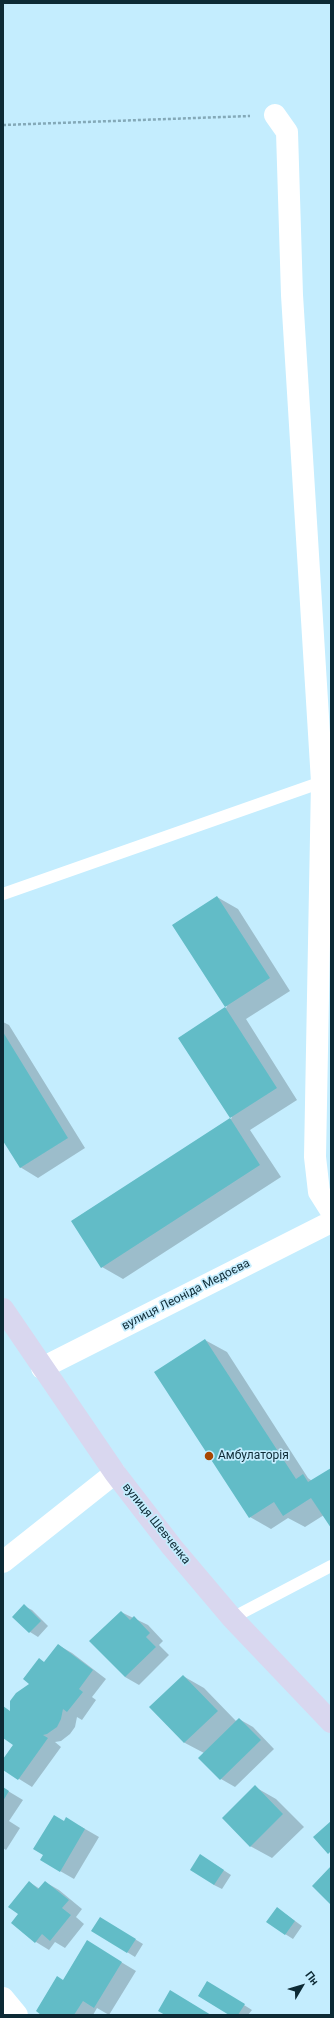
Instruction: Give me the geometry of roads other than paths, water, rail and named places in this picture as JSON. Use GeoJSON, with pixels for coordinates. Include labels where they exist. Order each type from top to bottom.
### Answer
{"type":"FeatureCollection","features":[{"type":"Feature","properties":{"kind":"main road","name":"вулиця Шевченка"},"geometry":{"type":"LineString","coordinates":[[3,1309],[115,1473],[172,1547],[232,1618],[331,1722]]}},
{"type":"Feature","properties":{"kind":"street"},"geometry":{"type":"LineString","coordinates":[[275,115],[287,132],[292,295],[325,748],[322,782],[315,1157],[319,1192],[331,1211]]}},
{"type":"Feature","properties":{"kind":"street","name":"вулиця Леоніда Медоєва"},"geometry":{"type":"LineString","coordinates":[[42,1368],[331,1222]]}},
{"type":"Feature","properties":{"kind":"street"},"geometry":{"type":"LineString","coordinates":[[3,1562],[115,1473]]}},
{"type":"Feature","properties":{"kind":"street"},"geometry":{"type":"LineString","coordinates":[[3,1998],[16,2015]]}},
{"type":"Feature","properties":{"kind":"lane"},"geometry":{"type":"LineString","coordinates":[[3,894],[322,782]]}},
{"type":"Feature","properties":{"kind":"lane"},"geometry":{"type":"LineString","coordinates":[[232,1618],[331,1566]]}},
{"type":"Feature","properties":{"kind":"place","name":"Амбулаторія"},"geometry":{"type":"Point","coordinates":[209,1456]}}]}
